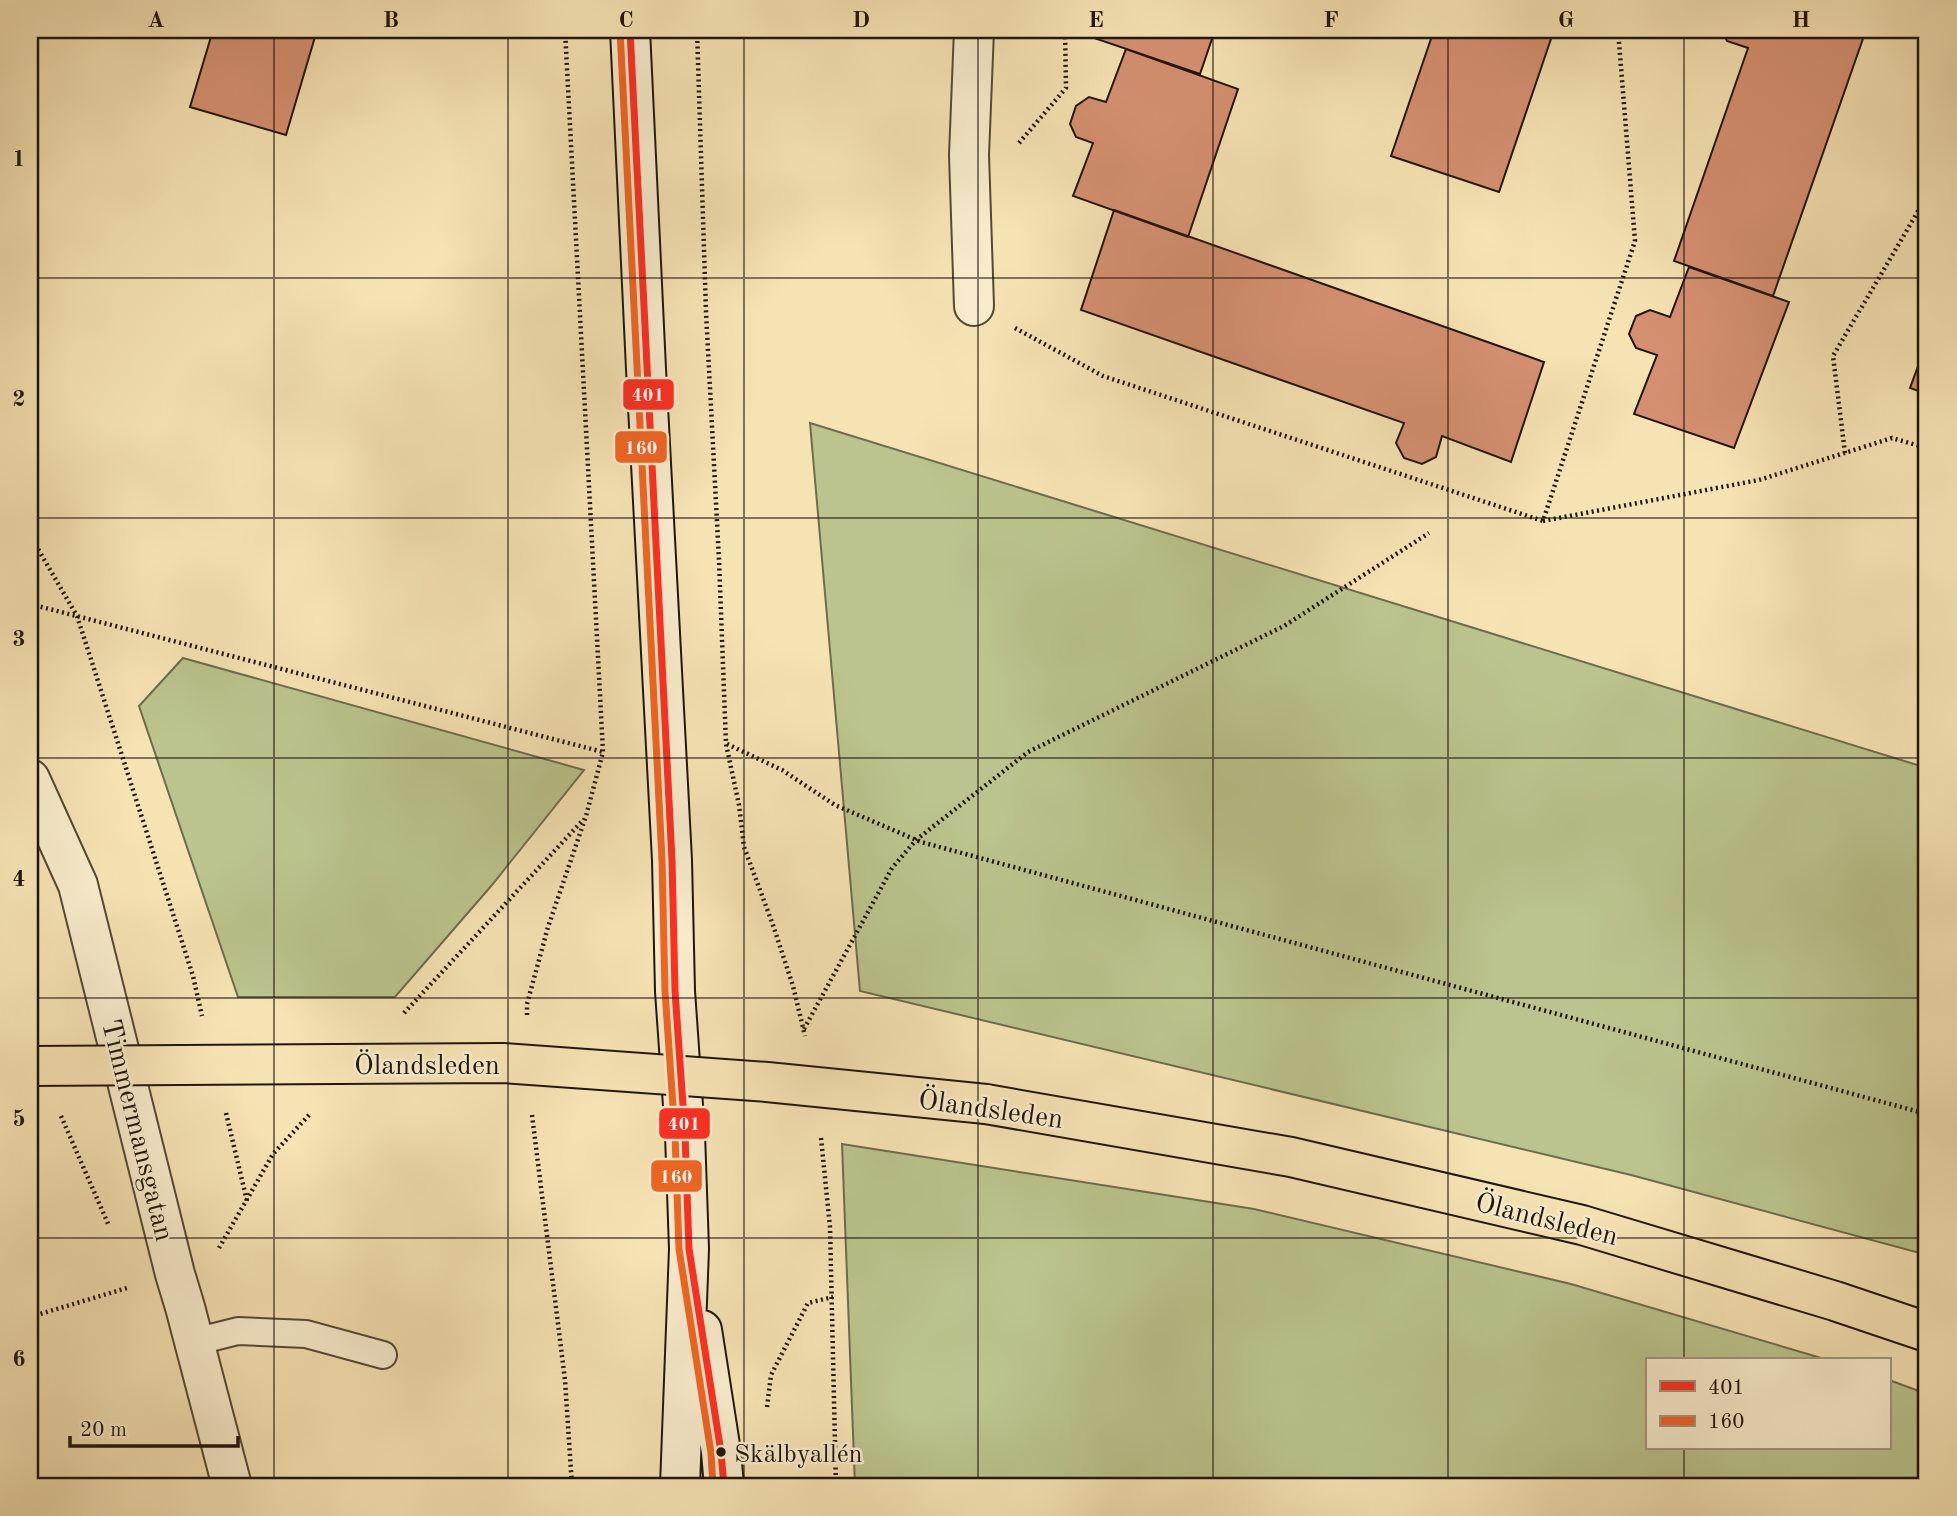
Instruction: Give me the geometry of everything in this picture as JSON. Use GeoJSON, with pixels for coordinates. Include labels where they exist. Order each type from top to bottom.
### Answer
{"type":"FeatureCollection","features":[{"type":"Feature","properties":{"kind":"main road"},"geometry":{"type":"LineString","coordinates":[[631,30],[689,1249],[680,1486]]}},
{"type":"Feature","properties":{"kind":"main road"},"geometry":{"type":"LineString","coordinates":[[974,30],[970,155],[974,306]]}},
{"type":"Feature","properties":{"kind":"main road","name":"Timmermansgatan"},"geometry":{"type":"LineString","coordinates":[[30,779],[78,885],[175,1274],[232,1486]]}},
{"type":"Feature","properties":{"kind":"main road","name":"Ölandsleden"},"geometry":{"type":"LineString","coordinates":[[30,1066],[503,1063],[767,1082],[986,1104],[1291,1157],[1583,1225],[1835,1301],[1927,1332]]}},
{"type":"Feature","properties":{"kind":"main road"},"geometry":{"type":"LineString","coordinates":[[689,1249],[724,1486]]}},
{"type":"Feature","properties":{"kind":"lane"},"geometry":{"type":"LineString","coordinates":[[194,1342],[238,1331],[306,1334],[383,1355]]}},
{"type":"Feature","properties":{"kind":"path"},"geometry":{"type":"LineString","coordinates":[[527,1016],[527,1004],[548,927],[586,816],[603,752],[565,30]]}},
{"type":"Feature","properties":{"kind":"path"},"geometry":{"type":"LineString","coordinates":[[697,30],[706,312],[726,744],[739,805],[744,848],[793,986],[806,1042]]}},
{"type":"Feature","properties":{"kind":"path"},"geometry":{"type":"LineString","coordinates":[[971,200],[1066,88],[1065,30]]}},
{"type":"Feature","properties":{"kind":"path"},"geometry":{"type":"LineString","coordinates":[[1544,521],[1635,241],[1618,30]]}},
{"type":"Feature","properties":{"kind":"path"},"geometry":{"type":"LineString","coordinates":[[1845,453],[1833,356],[1927,196]]}},
{"type":"Feature","properties":{"kind":"path"},"geometry":{"type":"LineString","coordinates":[[1920,208],[1927,210]]}},
{"type":"Feature","properties":{"kind":"path"},"geometry":{"type":"LineString","coordinates":[[974,306],[1103,376],[1544,521],[1759,480],[1892,438],[1927,448]]}},
{"type":"Feature","properties":{"kind":"path"},"geometry":{"type":"LineString","coordinates":[[804,1030],[892,867],[916,840],[1028,752],[1283,626],[1429,533]]}},
{"type":"Feature","properties":{"kind":"path"},"geometry":{"type":"LineString","coordinates":[[30,534],[77,616],[192,976],[205,1029]]}},
{"type":"Feature","properties":{"kind":"path"},"geometry":{"type":"LineString","coordinates":[[30,604],[603,752]]}},
{"type":"Feature","properties":{"kind":"path"},"geometry":{"type":"LineString","coordinates":[[726,744],[782,770],[835,805],[916,840],[1927,1114]]}},
{"type":"Feature","properties":{"kind":"path"},"geometry":{"type":"LineString","coordinates":[[530,1102],[565,1380],[572,1486]]}},
{"type":"Feature","properties":{"kind":"path"},"geometry":{"type":"LineString","coordinates":[[224,1108],[247,1201]]}},
{"type":"Feature","properties":{"kind":"path"},"geometry":{"type":"LineString","coordinates":[[820,1131],[830,1227],[836,1486]]}},
{"type":"Feature","properties":{"kind":"path"},"geometry":{"type":"LineString","coordinates":[[30,1317],[175,1274]]}},
{"type":"Feature","properties":{"kind":"path"},"geometry":{"type":"LineString","coordinates":[[767,1405],[771,1375],[808,1303],[833,1297]]}},
{"type":"Feature","properties":{"kind":"green space"},"geometry":{"type":"Polygon","coordinates":[[[810,423],[1927,768],[1927,1255],[1631,1175],[860,991],[810,423]]]}},
{"type":"Feature","properties":{"kind":"green space"},"geometry":{"type":"Polygon","coordinates":[[[183,658],[584,770],[492,885],[395,997],[238,997],[139,706],[183,658]]]}},
{"type":"Feature","properties":{"kind":"green space"},"geometry":{"type":"Polygon","coordinates":[[[842,1144],[1254,1209],[1571,1284],[1821,1358],[1646,1358],[1646,1450],[1890,1450],[1890,1380],[1927,1394],[1927,1486],[855,1486],[842,1144]]]}},
{"type":"Feature","properties":{"kind":"building"},"geometry":{"type":"Polygon","coordinates":[[[213,30],[317,30],[286,135],[190,107],[213,30]]]}},
{"type":"Feature","properties":{"kind":"building"},"geometry":{"type":"Polygon","coordinates":[[[1087,30],[1215,30],[1200,74],[1085,35],[1087,30]]]}},
{"type":"Feature","properties":{"kind":"building"},"geometry":{"type":"Polygon","coordinates":[[[1434,30],[1554,30],[1499,192],[1391,156],[1434,30]]]}},
{"type":"Feature","properties":{"kind":"building"},"geometry":{"type":"Polygon","coordinates":[[[1722,30],[1866,30],[1773,296],[1674,261],[1748,48],[1727,41],[1722,30]]]}},
{"type":"Feature","properties":{"kind":"building"},"geometry":{"type":"Polygon","coordinates":[[[1126,49],[1238,89],[1188,237],[1073,196],[1093,143],[1076,137],[1070,124],[1076,106],[1089,97],[1106,102],[1126,49]]]}},
{"type":"Feature","properties":{"kind":"building"},"geometry":{"type":"Polygon","coordinates":[[[1114,210],[1544,362],[1511,462],[1442,436],[1436,457],[1422,464],[1404,458],[1396,443],[1404,423],[1081,310],[1114,210]]]}},
{"type":"Feature","properties":{"kind":"building"},"geometry":{"type":"Polygon","coordinates":[[[1689,267],[1789,302],[1734,448],[1634,414],[1657,355],[1636,348],[1629,334],[1636,316],[1650,310],[1670,317],[1689,267]]]}},
{"type":"Feature","properties":{"kind":"building"},"geometry":{"type":"Polygon","coordinates":[[[1927,342],[1927,394],[1910,388],[1927,342]]]}},
{"type":"Feature","properties":{"kind":"transit line","name":"160"},"geometry":{"type":"LineString","coordinates":[[620,30],[679,1249],[711,1453],[713,1486]]}},
{"type":"Feature","properties":{"kind":"transit line","name":"401"},"geometry":{"type":"LineString","coordinates":[[630,30],[689,1249],[724,1486]]}},
{"type":"Feature","properties":{"kind":"place","name":"Skälbyallén"},"geometry":{"type":"Point","coordinates":[721,1452]}}]}
